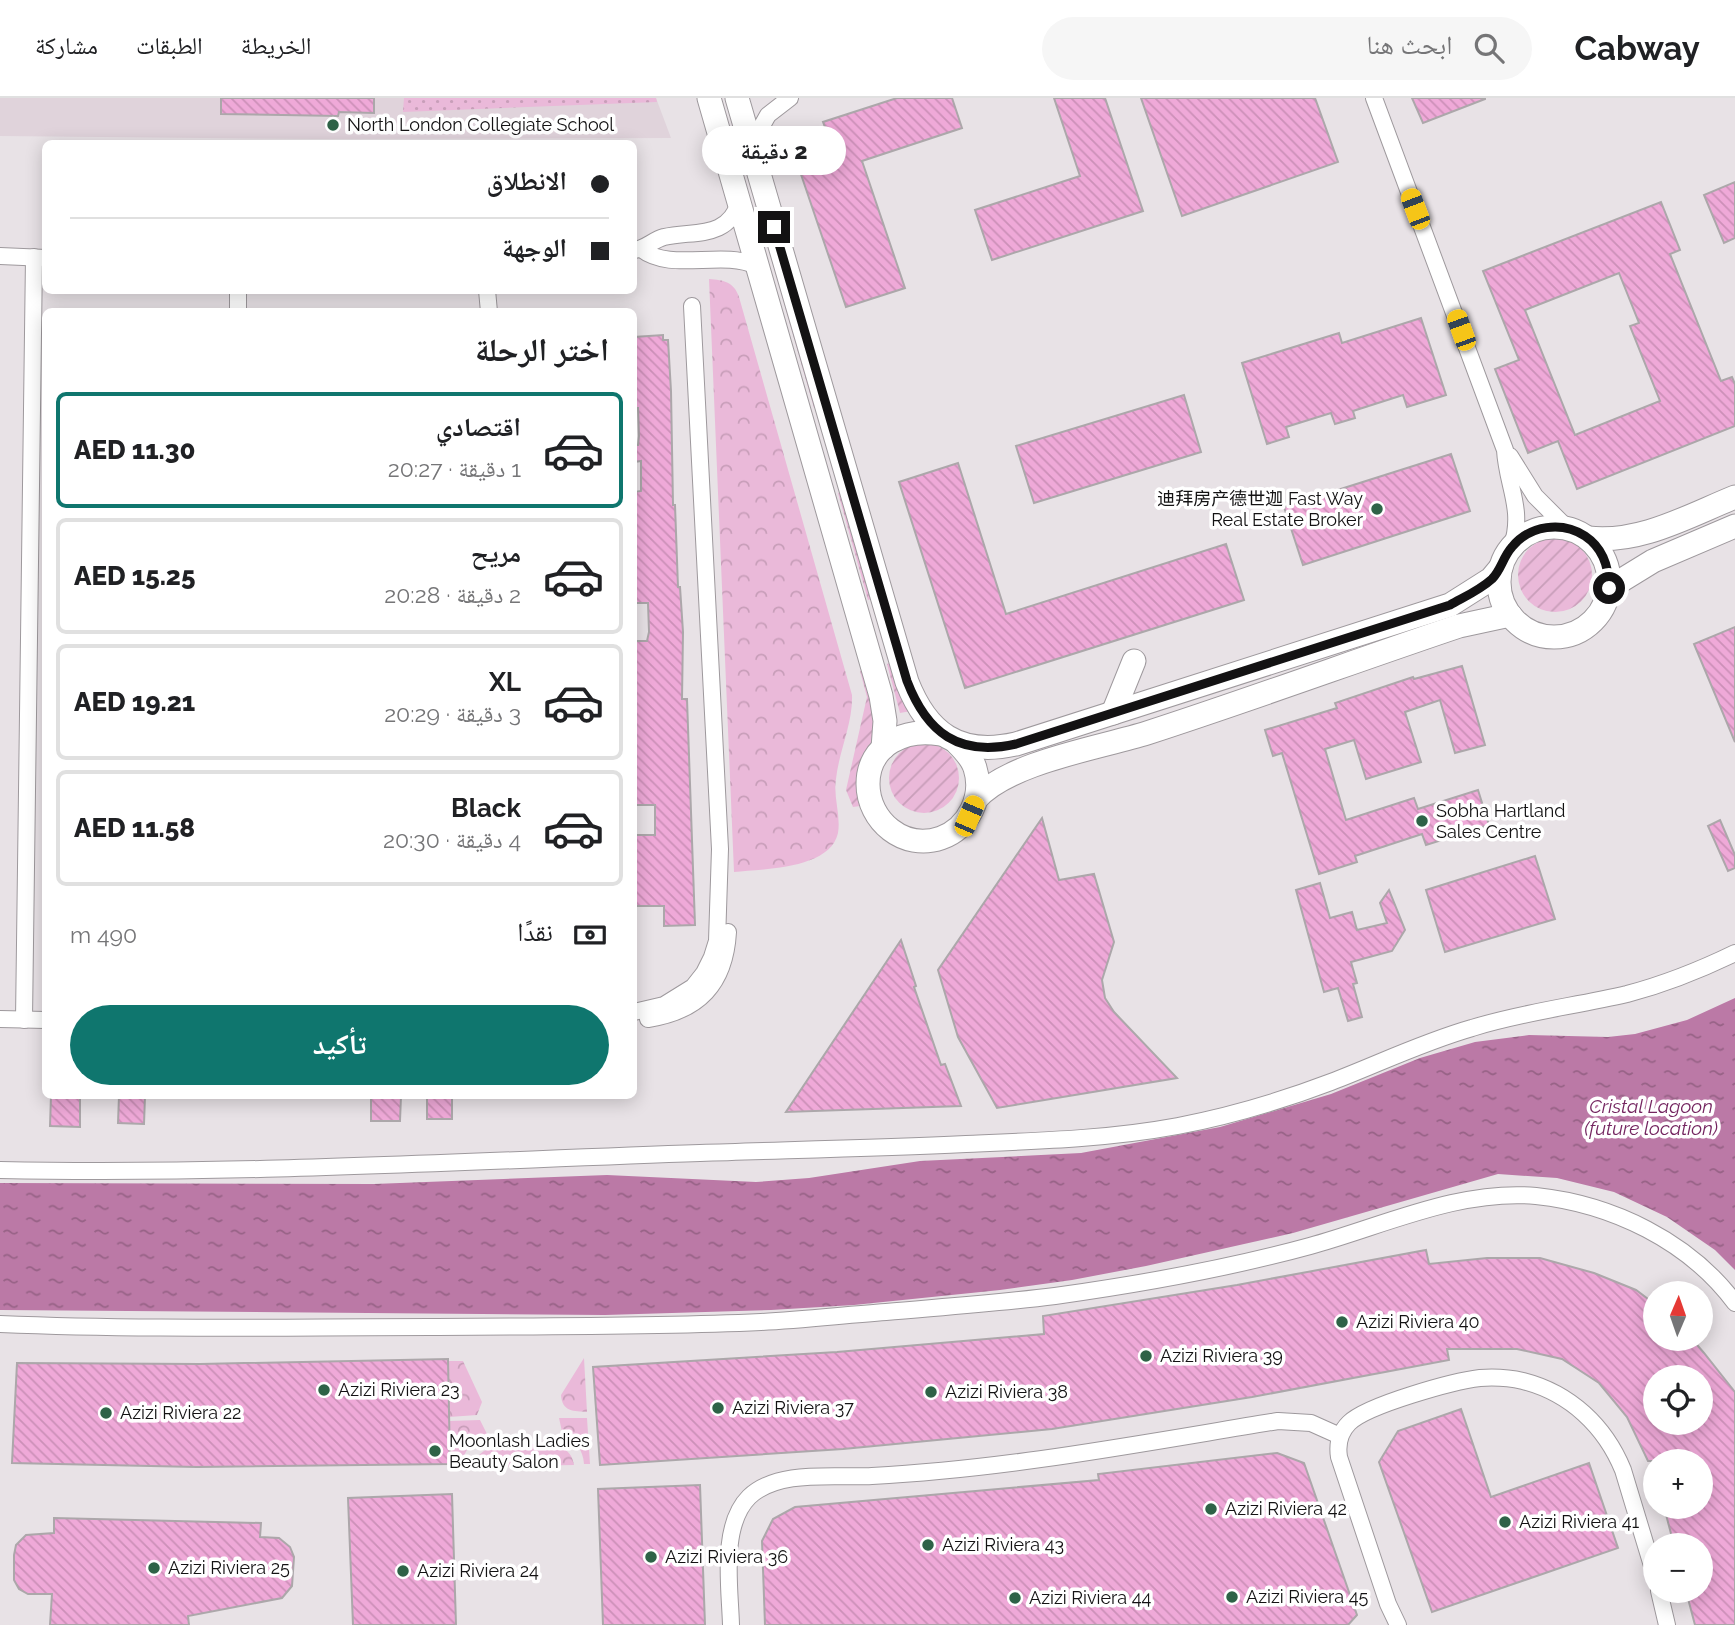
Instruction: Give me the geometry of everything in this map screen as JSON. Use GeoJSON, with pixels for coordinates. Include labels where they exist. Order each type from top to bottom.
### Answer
{"type":"FeatureCollection","features":[{"type":"Feature","properties":{"kind":"street"},"geometry":{"type":"LineString","coordinates":[[709,98],[881,696],[885,721],[883,748]]}},
{"type":"Feature","properties":{"kind":"street"},"geometry":{"type":"LineString","coordinates":[[737,98],[907,681],[920,710],[948,738],[968,754],[975,768],[978,783],[976,799],[969,816],[957,830],[941,838],[923,841],[904,838],[888,829],[869,799],[868,780],[872,763],[895,738],[925,731],[948,738],[980,747],[1004,747],[1450,605],[1491,579],[1501,567],[1516,536],[1517,506],[1505,450],[1374,98]]}},
{"type":"Feature","properties":{"kind":"street"},"geometry":{"type":"LineString","coordinates":[[751,145],[768,115],[790,98]]}},
{"type":"Feature","properties":{"kind":"street"},"geometry":{"type":"LineString","coordinates":[[637,250],[663,237],[716,230],[732,217],[740,201]]}},
{"type":"Feature","properties":{"kind":"street"},"geometry":{"type":"LineString","coordinates":[[637,250],[660,259],[733,259],[757,267]]}},
{"type":"Feature","properties":{"kind":"street"},"geometry":{"type":"LineString","coordinates":[[0,256],[40,258],[24,1020]]}},
{"type":"Feature","properties":{"kind":"street"},"geometry":{"type":"LineString","coordinates":[[637,1020],[670,1015],[687,1008],[702,996],[715,982],[723,965],[728,925],[720,849],[692,306]]}},
{"type":"Feature","properties":{"kind":"street"},"geometry":{"type":"LineString","coordinates":[[1501,567],[1500,592],[1510,615],[1524,628],[1533,632],[1553,636],[1583,629],[1594,620],[1607,600],[1609,574],[1598,548],[1588,538],[1567,528],[1535,496],[1505,450]]}},
{"type":"Feature","properties":{"kind":"street"},"geometry":{"type":"LineString","coordinates":[[1588,538],[1608,540],[1640,535],[1735,497]]}},
{"type":"Feature","properties":{"kind":"street"},"geometry":{"type":"LineString","coordinates":[[1609,588],[1653,561],[1735,526]]}},
{"type":"Feature","properties":{"kind":"street"},"geometry":{"type":"LineString","coordinates":[[1512,547],[1523,536],[1537,530],[1567,528]]}},
{"type":"Feature","properties":{"kind":"street"},"geometry":{"type":"LineString","coordinates":[[976,799],[995,782],[1017,772],[1146,733],[1459,626],[1510,615]]}},
{"type":"Feature","properties":{"kind":"street"},"geometry":{"type":"LineString","coordinates":[[1113,713],[1134,661]]}},
{"type":"Feature","properties":{"kind":"street"},"geometry":{"type":"LineString","coordinates":[[637,1011],[664,1005],[679,998],[693,987],[708,965],[717,941],[720,849]]}},
{"type":"Feature","properties":{"kind":"street"},"geometry":{"type":"LineString","coordinates":[[0,1170],[293,1170],[1041,1141],[1134,1133],[1191,1123],[1262,1105],[1470,1028],[1656,986],[1735,953]]}},
{"type":"Feature","properties":{"kind":"street"},"geometry":{"type":"LineString","coordinates":[[0,1019],[42,1020]]}},
{"type":"Feature","properties":{"kind":"street"},"geometry":{"type":"LineString","coordinates":[[0,1324],[97,1328],[587,1326],[763,1322],[1052,1296],[1158,1280],[1310,1246],[1476,1197],[1535,1196],[1592,1207],[1647,1229],[1696,1261],[1725,1289],[1735,1303]]}},
{"type":"Feature","properties":{"kind":"street"},"geometry":{"type":"LineString","coordinates":[[1398,1625],[1388,1604],[1339,1457],[1340,1436],[1348,1424],[1359,1415],[1413,1395],[1484,1378],[1521,1381],[1555,1393],[1584,1412],[1617,1455],[1643,1534]]}},
{"type":"Feature","properties":{"kind":"street"},"geometry":{"type":"LineString","coordinates":[[731,1625],[731,1530],[741,1506],[771,1483],[795,1478],[921,1474],[978,1468],[1278,1421],[1311,1423],[1340,1436]]}},
{"type":"Feature","properties":{"kind":"street"},"geometry":{"type":"LineString","coordinates":[[1662,1603],[1667,1625]]}},
{"type":"Feature","properties":{"kind":"street"},"geometry":{"type":"LineString","coordinates":[[1387,1625],[1388,1604]]}},
{"type":"Feature","properties":{"kind":"shaded area","name":"North London Collegiate School"},"geometry":{"type":"Polygon","coordinates":[[[0,98],[656,98],[671,138],[0,136],[0,98]]]}},
{"type":"Feature","properties":{"kind":"green space"},"geometry":{"type":"Polygon","coordinates":[[[404,98],[656,98],[657,102],[403,112],[404,98]]]}},
{"type":"Feature","properties":{"kind":"green space"},"geometry":{"type":"Polygon","coordinates":[[[779,267],[819,406],[814,408],[774,268],[779,267]]]}},
{"type":"Feature","properties":{"kind":"green space"},"geometry":{"type":"Polygon","coordinates":[[[709,279],[728,283],[739,297],[852,695],[836,779],[839,826],[832,845],[823,854],[794,865],[734,872],[709,279]]]}},
{"type":"Feature","properties":{"kind":"green space"},"geometry":{"type":"Polygon","coordinates":[[[844,492],[874,598],[868,600],[838,493],[844,492]]]}},
{"type":"Feature","properties":{"kind":"green space"},"geometry":{"type":"Polygon","coordinates":[[[1555,538],[1569,541],[1581,549],[1589,561],[1592,575],[1589,589],[1581,601],[1569,609],[1555,612],[1541,609],[1529,601],[1521,589],[1518,575],[1521,561],[1529,549],[1541,541],[1555,538]]]}},
{"type":"Feature","properties":{"kind":"green space"},"geometry":{"type":"Polygon","coordinates":[[[892,662],[911,711],[900,713],[887,664],[892,662]]]}},
{"type":"Feature","properties":{"kind":"green space"},"geometry":{"type":"Polygon","coordinates":[[[866,670],[876,732],[869,747],[860,806],[853,807],[846,790],[867,697],[860,671],[866,670]]]}},
{"type":"Feature","properties":{"kind":"green space"},"geometry":{"type":"Polygon","coordinates":[[[924,743],[949,753],[959,778],[949,803],[924,813],[899,803],[889,778],[899,753],[924,743]]]}},
{"type":"Feature","properties":{"kind":"green space"},"geometry":{"type":"Polygon","coordinates":[[[584,1358],[587,1412],[573,1411],[566,1408],[561,1395],[584,1358]]]}},
{"type":"Feature","properties":{"kind":"green space"},"geometry":{"type":"Polygon","coordinates":[[[449,1361],[463,1361],[482,1402],[477,1415],[449,1417],[449,1361]]]}},
{"type":"Feature","properties":{"kind":"green space"},"geometry":{"type":"Polygon","coordinates":[[[559,1418],[587,1418],[590,1464],[584,1464],[578,1447],[563,1436],[559,1418]]]}},
{"type":"Feature","properties":{"kind":"green space"},"geometry":{"type":"Polygon","coordinates":[[[480,1420],[488,1436],[469,1447],[462,1468],[450,1468],[449,1421],[480,1420]]]}},
{"type":"Feature","properties":{"kind":"green space"},"geometry":{"type":"Polygon","coordinates":[[[549,1444],[566,1450],[574,1465],[474,1467],[477,1458],[493,1447],[549,1444]]]}},
{"type":"Feature","properties":{"kind":"water","name":"Cristal Lagoon (future location)"},"geometry":{"type":"Polygon","coordinates":[[[1735,998],[1735,1270],[1715,1250],[1667,1217],[1614,1192],[1557,1178],[1498,1174],[1293,1233],[1146,1266],[1000,1290],[854,1305],[605,1315],[0,1310],[0,1183],[374,1184],[607,1175],[756,1182],[809,1178],[920,1161],[1081,1153],[1220,1127],[1331,1094],[1420,1058],[1475,1042],[1529,1035],[1608,1037],[1635,1034],[1687,1020],[1735,998]]]}},
{"type":"Feature","properties":{"kind":"building"},"geometry":{"type":"Polygon","coordinates":[[[221,98],[374,98],[374,113],[339,112],[338,116],[221,114],[221,98]]]}},
{"type":"Feature","properties":{"kind":"building"},"geometry":{"type":"Polygon","coordinates":[[[897,98],[952,98],[962,128],[862,161],[905,288],[846,307],[790,142],[826,130],[823,122],[897,98]]]}},
{"type":"Feature","properties":{"kind":"building"},"geometry":{"type":"Polygon","coordinates":[[[1054,98],[1105,98],[1143,211],[992,260],[975,210],[1080,176],[1054,98]]]}},
{"type":"Feature","properties":{"kind":"building"},"geometry":{"type":"Polygon","coordinates":[[[1141,98],[1315,98],[1338,162],[1182,216],[1141,98]]]}},
{"type":"Feature","properties":{"kind":"building"},"geometry":{"type":"Polygon","coordinates":[[[1412,98],[1485,98],[1485,99],[1423,123],[1412,98]]]}},
{"type":"Feature","properties":{"kind":"building"},"geometry":{"type":"Polygon","coordinates":[[[1735,182],[1735,238],[1724,243],[1704,195],[1735,182]]]}},
{"type":"Feature","properties":{"kind":"building"},"geometry":{"type":"Polygon","coordinates":[[[1661,202],[1680,250],[1670,254],[1721,381],[1732,377],[1735,384],[1735,426],[1577,489],[1558,441],[1528,453],[1495,369],[1519,360],[1483,271],[1661,202]],[[1619,273],[1525,310],[1575,435],[1660,401],[1630,326],[1639,323],[1619,273]]]}},
{"type":"Feature","properties":{"kind":"building"},"geometry":{"type":"Polygon","coordinates":[[[1421,318],[1446,395],[1407,407],[1403,395],[1353,411],[1355,418],[1335,424],[1331,413],[1286,427],[1289,437],[1267,444],[1242,363],[1339,333],[1342,343],[1421,318]]]}},
{"type":"Feature","properties":{"kind":"building"},"geometry":{"type":"Polygon","coordinates":[[[663,335],[663,340],[668,340],[673,505],[683,632],[682,699],[687,699],[695,925],[664,926],[664,906],[637,906],[637,835],[655,835],[655,805],[637,805],[637,641],[647,641],[649,632],[648,603],[637,603],[637,492],[641,491],[641,461],[637,462],[637,337],[663,335]]]}},
{"type":"Feature","properties":{"kind":"building"},"geometry":{"type":"Polygon","coordinates":[[[1184,395],[1201,452],[1034,503],[1016,446],[1184,395]]]}},
{"type":"Feature","properties":{"kind":"building","name":"迪拜房产德世迦 Fast Way Real Estate Broker"},"geometry":{"type":"Polygon","coordinates":[[[1451,454],[1470,511],[1303,565],[1284,507],[1451,454]]]}},
{"type":"Feature","properties":{"kind":"building"},"geometry":{"type":"Polygon","coordinates":[[[958,463],[1006,614],[1226,544],[1244,600],[965,688],[899,482],[958,463]]]}},
{"type":"Feature","properties":{"kind":"building"},"geometry":{"type":"Polygon","coordinates":[[[1735,627],[1735,742],[1694,644],[1735,627]]]}},
{"type":"Feature","properties":{"kind":"building"},"geometry":{"type":"Polygon","coordinates":[[[1462,666],[1485,745],[1455,753],[1440,700],[1405,712],[1421,762],[1366,779],[1354,740],[1325,749],[1346,820],[1414,798],[1418,809],[1478,790],[1489,825],[1426,845],[1422,834],[1355,856],[1357,862],[1319,874],[1282,753],[1273,756],[1265,730],[1337,708],[1335,703],[1413,677],[1414,679],[1462,666]]]}},
{"type":"Feature","properties":{"kind":"building"},"geometry":{"type":"Polygon","coordinates":[[[1042,818],[1059,880],[1094,874],[1114,942],[1102,980],[1105,998],[1114,1012],[1177,1078],[997,1108],[958,1037],[938,970],[1042,818]]]}},
{"type":"Feature","properties":{"kind":"building"},"geometry":{"type":"Polygon","coordinates":[[[1720,820],[1735,855],[1735,868],[1728,871],[1708,826],[1720,820]]]}},
{"type":"Feature","properties":{"kind":"building"},"geometry":{"type":"Polygon","coordinates":[[[1535,856],[1555,919],[1445,952],[1426,890],[1535,856]]]}},
{"type":"Feature","properties":{"kind":"building"},"geometry":{"type":"Polygon","coordinates":[[[1320,883],[1330,918],[1352,912],[1357,930],[1387,923],[1380,903],[1389,890],[1405,930],[1392,951],[1351,962],[1357,983],[1353,984],[1362,1017],[1348,1021],[1338,988],[1324,992],[1296,890],[1320,883]]]}},
{"type":"Feature","properties":{"kind":"building"},"geometry":{"type":"Polygon","coordinates":[[[901,940],[941,1065],[945,1064],[961,1106],[786,1112],[901,940]]]}},
{"type":"Feature","properties":{"kind":"building"},"geometry":{"type":"Polygon","coordinates":[[[51,1099],[80,1099],[80,1127],[50,1126],[51,1099]]]}},
{"type":"Feature","properties":{"kind":"building"},"geometry":{"type":"Polygon","coordinates":[[[119,1099],[145,1099],[144,1124],[118,1123],[119,1099]]]}},
{"type":"Feature","properties":{"kind":"building"},"geometry":{"type":"Polygon","coordinates":[[[371,1099],[401,1099],[400,1121],[371,1121],[371,1099]]]}},
{"type":"Feature","properties":{"kind":"building"},"geometry":{"type":"Polygon","coordinates":[[[427,1099],[452,1099],[452,1119],[427,1119],[427,1099]]]}},
{"type":"Feature","properties":{"kind":"building"},"geometry":{"type":"Polygon","coordinates":[[[1426,1250],[1429,1264],[1487,1258],[1540,1258],[1594,1273],[1636,1290],[1643,1295],[1643,1351],[1702,1351],[1735,1392],[1735,1625],[1695,1625],[1689,1603],[1713,1603],[1713,1533],[1671,1533],[1667,1519],[1713,1519],[1713,1449],[1643,1451],[1627,1417],[1599,1383],[1562,1359],[1517,1349],[1447,1349],[1449,1360],[1252,1397],[1052,1429],[843,1449],[600,1465],[593,1367],[837,1352],[1044,1334],[1043,1316],[1237,1285],[1426,1250]]]}},
{"type":"Feature","properties":{"kind":"building"},"geometry":{"type":"Polygon","coordinates":[[[448,1359],[450,1464],[197,1467],[12,1463],[17,1363],[200,1364],[448,1359]]]}},
{"type":"Feature","properties":{"kind":"building","name":"Azizi Riviera 41"},"geometry":{"type":"Polygon","coordinates":[[[1461,1409],[1491,1497],[1589,1463],[1618,1548],[1432,1612],[1379,1462],[1398,1431],[1461,1409]]]}},
{"type":"Feature","properties":{"kind":"building"},"geometry":{"type":"Polygon","coordinates":[[[1277,1453],[1304,1463],[1357,1615],[1348,1625],[765,1625],[762,1541],[773,1519],[795,1507],[1099,1480],[1098,1474],[1277,1453]]]}},
{"type":"Feature","properties":{"kind":"building","name":"Azizi Riviera 36"},"geometry":{"type":"Polygon","coordinates":[[[700,1485],[705,1625],[603,1625],[598,1489],[700,1485]]]}},
{"type":"Feature","properties":{"kind":"building","name":"Azizi Riviera 24"},"geometry":{"type":"Polygon","coordinates":[[[452,1494],[456,1625],[353,1625],[348,1498],[452,1494]]]}},
{"type":"Feature","properties":{"kind":"building","name":"Azizi Riviera 25"},"geometry":{"type":"Polygon","coordinates":[[[54,1518],[261,1523],[260,1537],[279,1538],[290,1547],[294,1557],[292,1586],[282,1598],[188,1616],[189,1625],[50,1625],[52,1594],[28,1594],[19,1589],[14,1580],[14,1555],[16,1545],[26,1535],[54,1533],[54,1518]]]}},
{"type":"Feature","properties":{"kind":"place","name":"North London Collegiate School"},"geometry":{"type":"Point","coordinates":[333,125]}},
{"type":"Feature","properties":{"kind":"place","name":"迪拜房产德世迦 Fast Way Real Estate Broker"},"geometry":{"type":"Point","coordinates":[1377,509]}},
{"type":"Feature","properties":{"kind":"place","name":"Sobha Hartland Sales Centre"},"geometry":{"type":"Point","coordinates":[1422,821]}},
{"type":"Feature","properties":{"kind":"place","name":"Azizi Riviera 40"},"geometry":{"type":"Point","coordinates":[1342,1322]}},
{"type":"Feature","properties":{"kind":"place","name":"Azizi Riviera 39"},"geometry":{"type":"Point","coordinates":[1146,1356]}},
{"type":"Feature","properties":{"kind":"place","name":"Azizi Riviera 23"},"geometry":{"type":"Point","coordinates":[324,1390]}},
{"type":"Feature","properties":{"kind":"place","name":"Azizi Riviera 38"},"geometry":{"type":"Point","coordinates":[931,1392]}},
{"type":"Feature","properties":{"kind":"place","name":"Azizi Riviera 37"},"geometry":{"type":"Point","coordinates":[718,1408]}},
{"type":"Feature","properties":{"kind":"place","name":"Azizi Riviera 22"},"geometry":{"type":"Point","coordinates":[106,1413]}},
{"type":"Feature","properties":{"kind":"place","name":"Moonlash Ladies Beauty Salon"},"geometry":{"type":"Point","coordinates":[435,1451]}},
{"type":"Feature","properties":{"kind":"place","name":"Azizi Riviera 42"},"geometry":{"type":"Point","coordinates":[1211,1509]}},
{"type":"Feature","properties":{"kind":"place","name":"Azizi Riviera 41"},"geometry":{"type":"Point","coordinates":[1505,1522]}},
{"type":"Feature","properties":{"kind":"place","name":"Azizi Riviera 43"},"geometry":{"type":"Point","coordinates":[928,1545]}},
{"type":"Feature","properties":{"kind":"place","name":"Azizi Riviera 36"},"geometry":{"type":"Point","coordinates":[651,1557]}},
{"type":"Feature","properties":{"kind":"place","name":"Azizi Riviera 25"},"geometry":{"type":"Point","coordinates":[154,1568]}},
{"type":"Feature","properties":{"kind":"place","name":"Azizi Riviera 24"},"geometry":{"type":"Point","coordinates":[403,1571]}},
{"type":"Feature","properties":{"kind":"place","name":"Azizi Riviera 45"},"geometry":{"type":"Point","coordinates":[1232,1597]}},
{"type":"Feature","properties":{"kind":"place","name":"Azizi Riviera 44"},"geometry":{"type":"Point","coordinates":[1015,1598]}},
{"type":"Feature","properties":{"kind":"route"},"geometry":{"type":"LineString","coordinates":[[774,227],[907,681],[920,710],[929,722],[940,734],[957,743],[992,748],[1016,744],[1450,605],[1491,579],[1512,547],[1523,536],[1537,530],[1567,528],[1588,538],[1605,560],[1609,588]]}}]}
